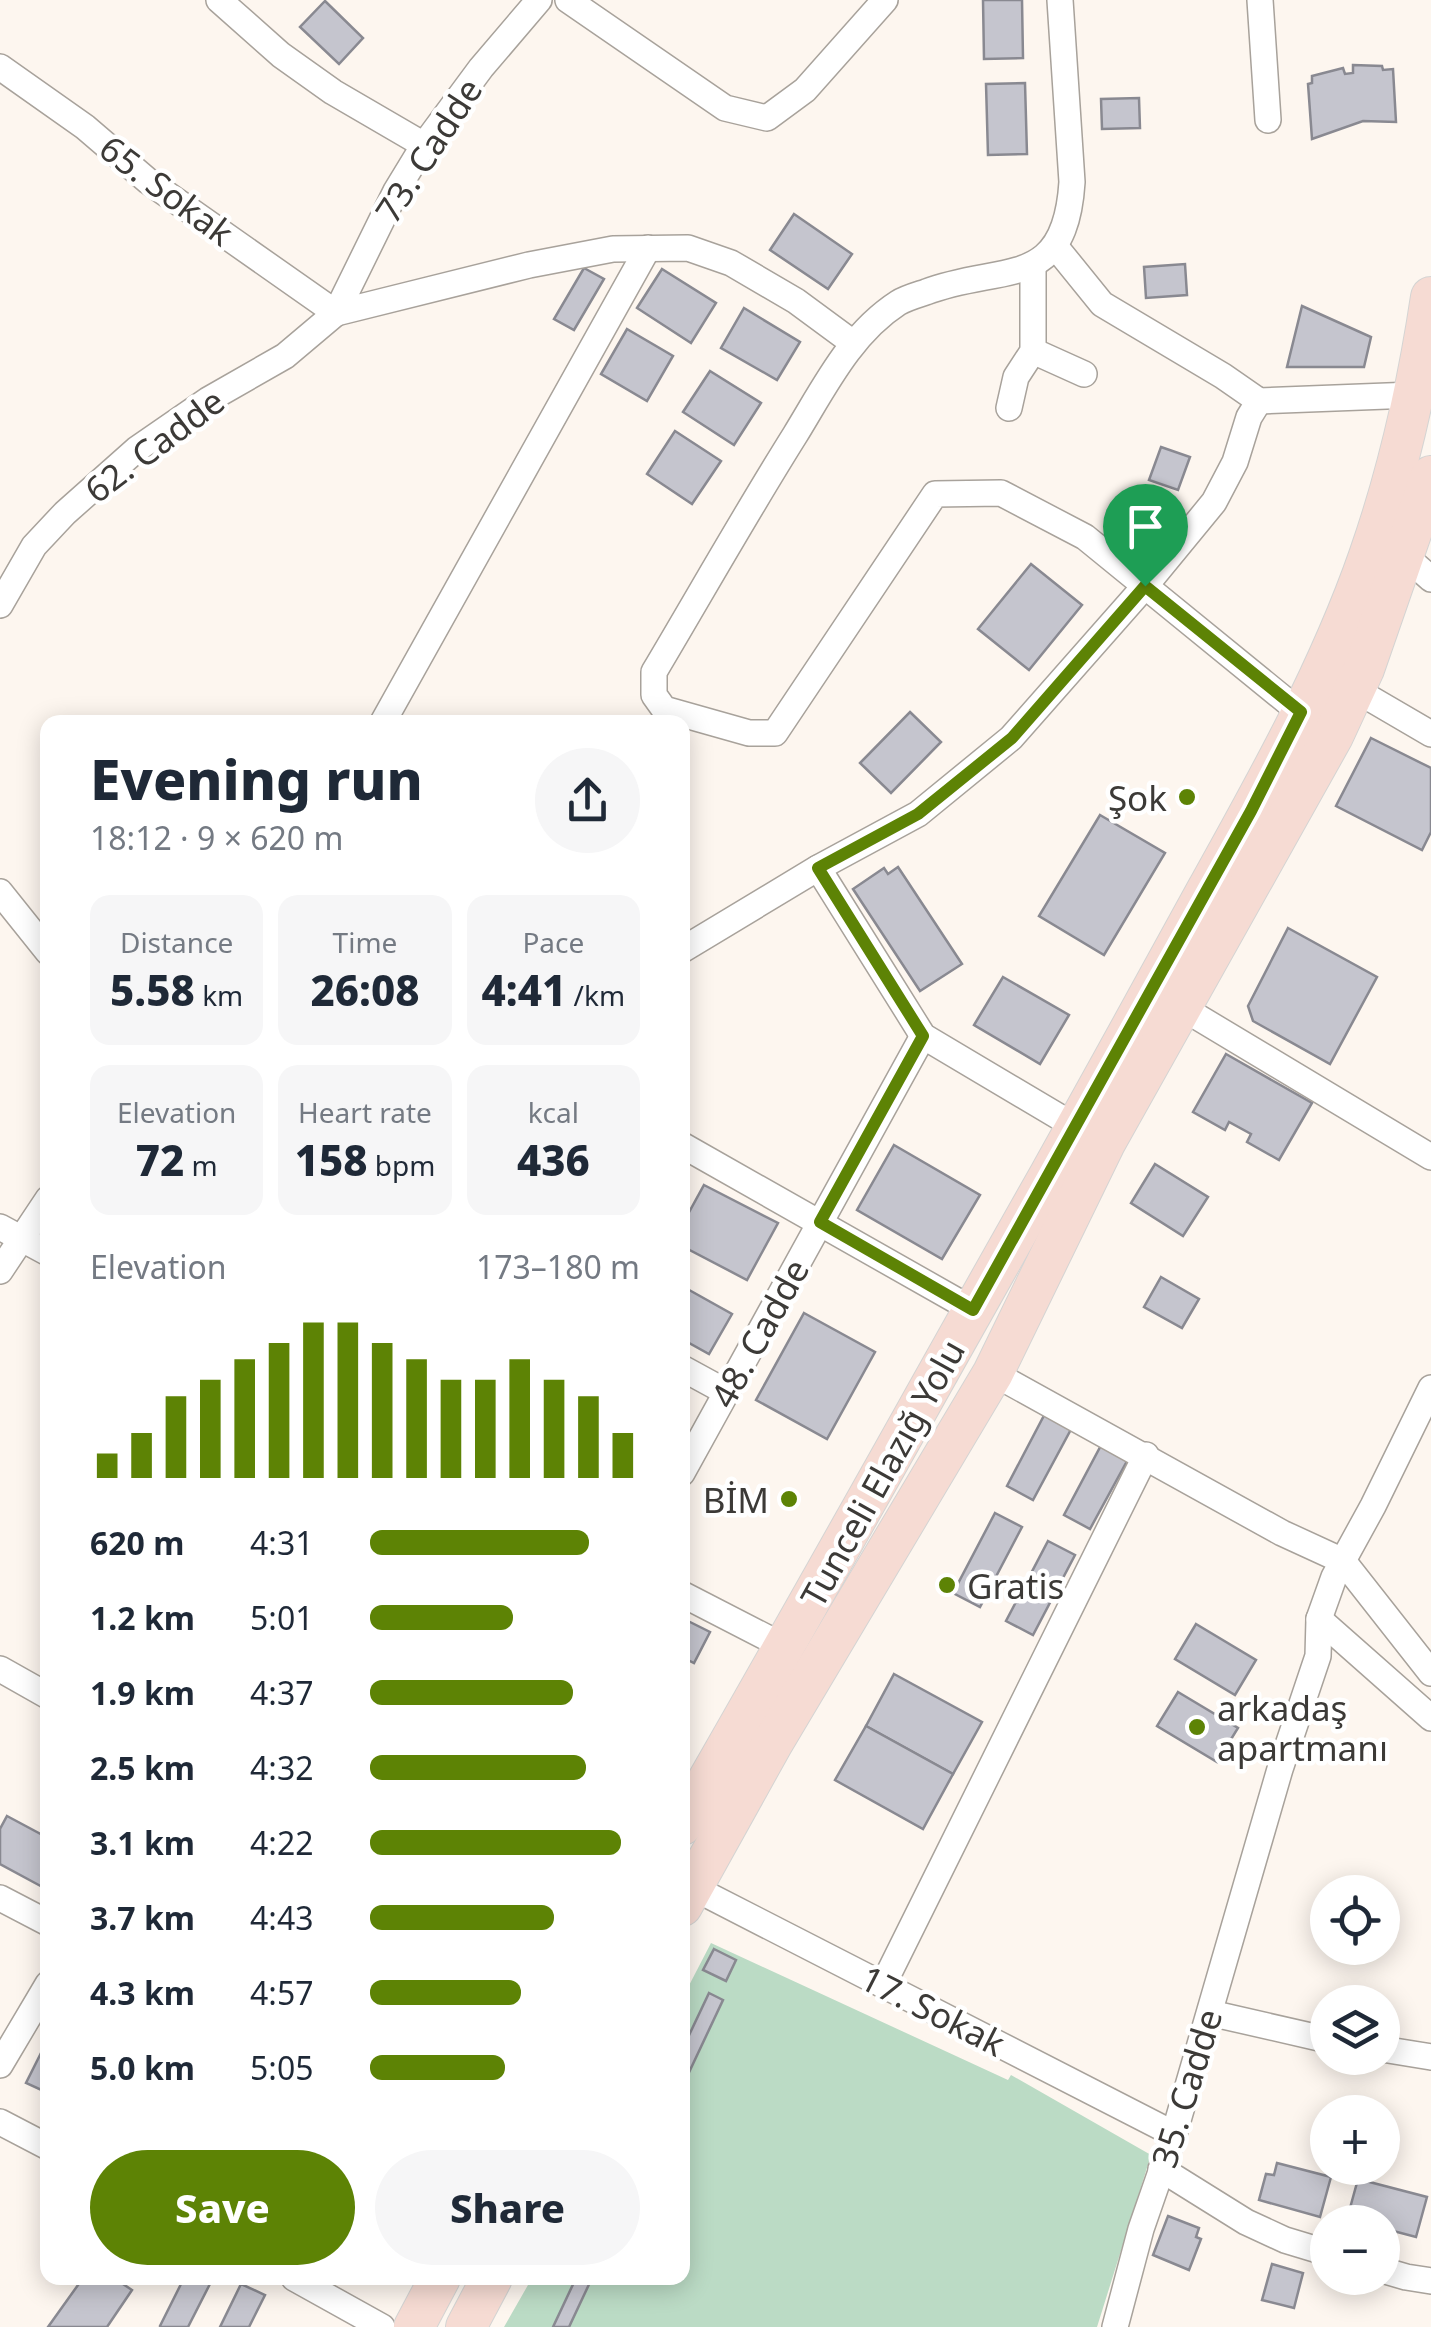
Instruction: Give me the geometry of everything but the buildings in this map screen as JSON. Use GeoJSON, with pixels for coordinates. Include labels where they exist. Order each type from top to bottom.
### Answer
{"type":"FeatureCollection","features":[{"type":"Feature","properties":{"kind":"main road","name":"Tunceli Elazığ Yolu"},"geometry":{"type":"LineString","coordinates":[[690,1893],[772,1744],[994,1372],[1090,1135],[1301,712],[1369,556],[1413,395],[1431,297]]}},
{"type":"Feature","properties":{"kind":"main road","name":"Tunceli Elazığ Yolu"},"geometry":{"type":"LineString","coordinates":[[690,1811],[973,1310],[1181,1007],[1333,736],[1417,568],[1431,476]]}},
{"type":"Feature","properties":{"kind":"main road"},"geometry":{"type":"LineString","coordinates":[[414,2327],[436,2285]]}},
{"type":"Feature","properties":{"kind":"main road"},"geometry":{"type":"LineString","coordinates":[[466,2327],[488,2285]]}},
{"type":"Feature","properties":{"kind":"street"},"geometry":{"type":"LineString","coordinates":[[219,0],[281,55],[332,92],[424,145]]}},
{"type":"Feature","properties":{"kind":"street","name":"73. Cadde"},"geometry":{"type":"LineString","coordinates":[[336,313],[396,191],[424,145],[480,68],[539,0]]}},
{"type":"Feature","properties":{"kind":"street"},"geometry":{"type":"LineString","coordinates":[[568,0],[725,108],[768,118],[806,90],[886,0]]}},
{"type":"Feature","properties":{"kind":"street"},"geometry":{"type":"LineString","coordinates":[[684,715],[664,709],[654,694],[654,672],[853,342],[899,302],[950,283],[1033,266],[1062,234],[1072,182],[1060,0]]}},
{"type":"Feature","properties":{"kind":"street"},"geometry":{"type":"LineString","coordinates":[[1260,0],[1268,120]]}},
{"type":"Feature","properties":{"kind":"street","name":"65. Sokak"},"geometry":{"type":"LineString","coordinates":[[0,67],[85,127],[148,181],[336,313]]}},
{"type":"Feature","properties":{"kind":"street"},"geometry":{"type":"LineString","coordinates":[[1054,246],[1102,304],[1259,401],[1413,395]]}},
{"type":"Feature","properties":{"kind":"street"},"geometry":{"type":"LineString","coordinates":[[388,715],[648,248]]}},
{"type":"Feature","properties":{"kind":"street"},"geometry":{"type":"LineString","coordinates":[[336,313],[613,249],[688,248],[730,263],[796,300],[853,342]]}},
{"type":"Feature","properties":{"kind":"street"},"geometry":{"type":"LineString","coordinates":[[1008,408],[1016,377],[1033,351],[1033,266]]}},
{"type":"Feature","properties":{"kind":"street","name":"62. Cadde"},"geometry":{"type":"LineString","coordinates":[[0,604],[34,546],[64,513],[137,448],[208,400],[285,356],[336,313]]}},
{"type":"Feature","properties":{"kind":"street"},"geometry":{"type":"LineString","coordinates":[[1033,351],[1084,374]]}},
{"type":"Feature","properties":{"kind":"street"},"geometry":{"type":"LineString","coordinates":[[690,945],[818,868],[918,814],[1012,738],[1214,502],[1259,401]]}},
{"type":"Feature","properties":{"kind":"street"},"geometry":{"type":"LineString","coordinates":[[690,717],[749,734],[775,733],[935,494],[1001,492],[1085,537],[1301,712]]}},
{"type":"Feature","properties":{"kind":"street"},"geometry":{"type":"LineString","coordinates":[[1354,689],[1431,734]]}},
{"type":"Feature","properties":{"kind":"street"},"geometry":{"type":"LineString","coordinates":[[818,868],[923,1036],[1090,1135]]}},
{"type":"Feature","properties":{"kind":"street"},"geometry":{"type":"LineString","coordinates":[[0,892],[40,942]]}},
{"type":"Feature","properties":{"kind":"street"},"geometry":{"type":"LineString","coordinates":[[1181,1007],[1431,1157]]}},
{"type":"Feature","properties":{"kind":"street","name":"48. Cadde"},"geometry":{"type":"LineString","coordinates":[[690,1458],[923,1036]]}},
{"type":"Feature","properties":{"kind":"street"},"geometry":{"type":"LineString","coordinates":[[690,1149],[973,1310]]}},
{"type":"Feature","properties":{"kind":"street"},"geometry":{"type":"LineString","coordinates":[[0,1271],[11,1233],[40,1206]]}},
{"type":"Feature","properties":{"kind":"street"},"geometry":{"type":"LineString","coordinates":[[11,1233],[40,1249]]}},
{"type":"Feature","properties":{"kind":"street"},"geometry":{"type":"LineString","coordinates":[[690,1372],[726,1392]]}},
{"type":"Feature","properties":{"kind":"street"},"geometry":{"type":"LineString","coordinates":[[994,1372],[1282,1532],[1343,1561],[1431,1673]]}},
{"type":"Feature","properties":{"kind":"street","name":"35. Cadde"},"geometry":{"type":"LineString","coordinates":[[1115,2327],[1280,1769],[1318,1656],[1318,1619],[1343,1561],[1431,1388]]}},
{"type":"Feature","properties":{"kind":"street"},"geometry":{"type":"LineString","coordinates":[[883,1985],[1146,1456]]}},
{"type":"Feature","properties":{"kind":"street"},"geometry":{"type":"LineString","coordinates":[[690,1598],[785,1648]]}},
{"type":"Feature","properties":{"kind":"street"},"geometry":{"type":"LineString","coordinates":[[1318,1619],[1431,1718]]}},
{"type":"Feature","properties":{"kind":"street"},"geometry":{"type":"LineString","coordinates":[[0,1669],[40,1692]]}},
{"type":"Feature","properties":{"kind":"street"},"geometry":{"type":"LineString","coordinates":[[0,1898],[40,1918]]}},
{"type":"Feature","properties":{"kind":"street","name":"17. Sokak"},"geometry":{"type":"LineString","coordinates":[[690,1898],[883,1985],[1174,2134]]}},
{"type":"Feature","properties":{"kind":"street"},"geometry":{"type":"LineString","coordinates":[[0,2066],[40,1998]]}},
{"type":"Feature","properties":{"kind":"street"},"geometry":{"type":"LineString","coordinates":[[1210,2013],[1310,2036]]}},
{"type":"Feature","properties":{"kind":"street"},"geometry":{"type":"LineString","coordinates":[[1400,2052],[1431,2057]]}},
{"type":"Feature","properties":{"kind":"street"},"geometry":{"type":"LineString","coordinates":[[0,2122],[40,2143]]}},
{"type":"Feature","properties":{"kind":"street"},"geometry":{"type":"LineString","coordinates":[[1161,2169],[1246,2222],[1310,2248]]}},
{"type":"Feature","properties":{"kind":"street"},"geometry":{"type":"LineString","coordinates":[[1400,2276],[1431,2281]]}},
{"type":"Feature","properties":{"kind":"street"},"geometry":{"type":"LineString","coordinates":[[307,2285],[382,2327]]}},
{"type":"Feature","properties":{"kind":"green space"},"geometry":{"type":"Polygon","coordinates":[[[711,1943],[1008,2080],[1011,2075],[1151,2155],[1097,2327],[504,2327],[528,2285],[690,2285],[690,1984],[711,1943]]]}},
{"type":"Feature","properties":{"kind":"place","name":"Şok"},"geometry":{"type":"Point","coordinates":[1187,797]}},
{"type":"Feature","properties":{"kind":"place","name":"BİM"},"geometry":{"type":"Point","coordinates":[789,1499]}},
{"type":"Feature","properties":{"kind":"place","name":"Gratis"},"geometry":{"type":"Point","coordinates":[947,1585]}},
{"type":"Feature","properties":{"kind":"place","name":"arkadaş apartmanı"},"geometry":{"type":"Point","coordinates":[1197,1727]}},
{"type":"Feature","properties":{"kind":"route"},"geometry":{"type":"LineString","coordinates":[[1145,586],[1301,712],[1251,811],[973,1310],[820,1222],[923,1036],[818,868],[918,814],[1012,738],[1145,586]]}}]}
